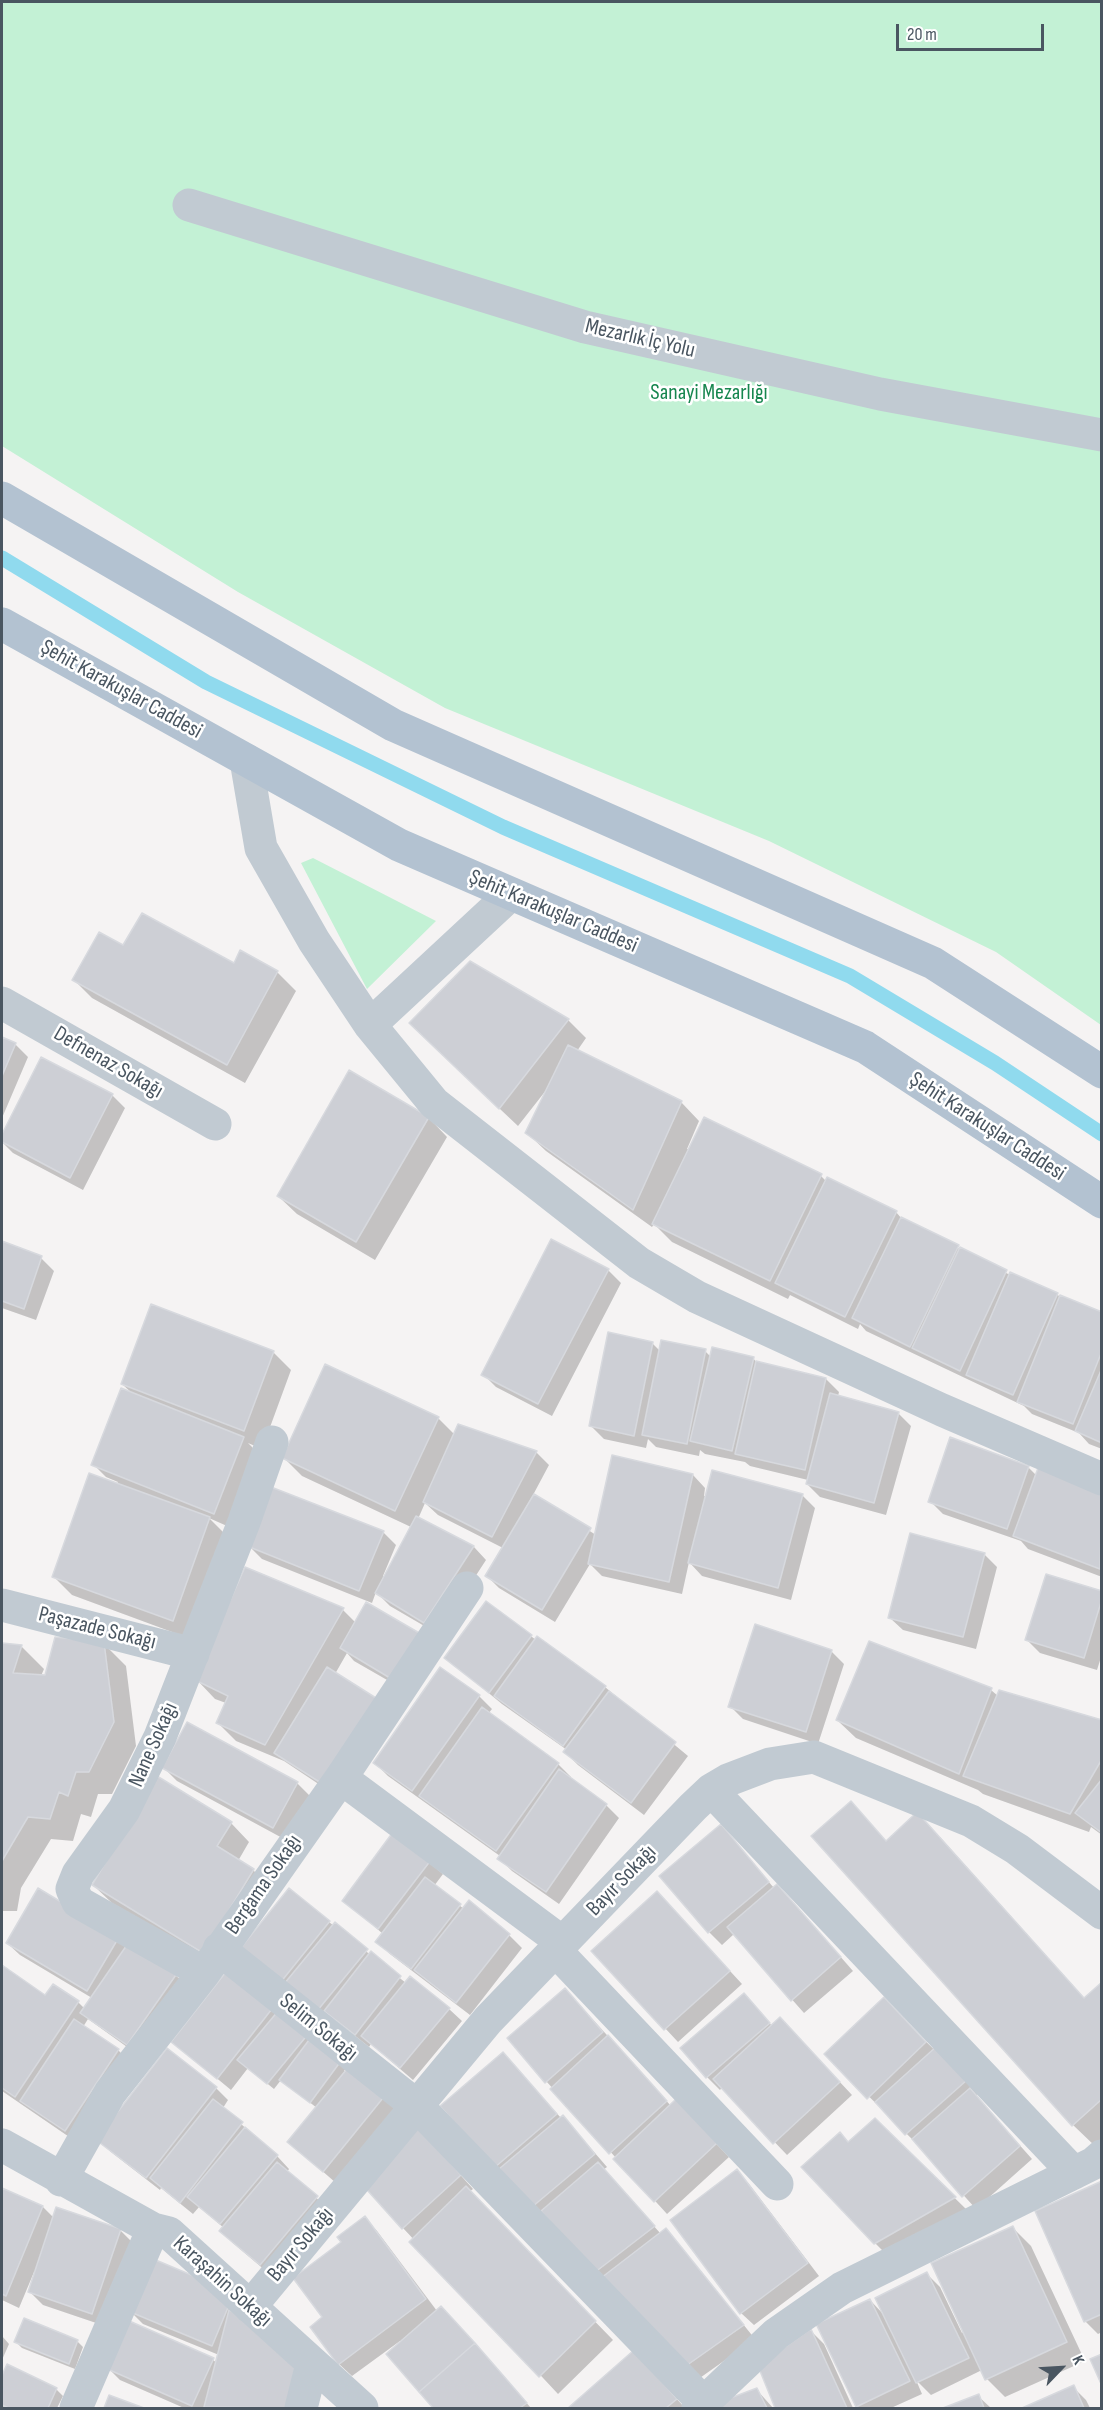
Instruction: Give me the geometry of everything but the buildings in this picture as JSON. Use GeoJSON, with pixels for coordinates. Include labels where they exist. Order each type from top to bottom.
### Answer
{"type":"FeatureCollection","features":[{"type":"Feature","properties":{"kind":"main road"},"geometry":{"type":"LineString","coordinates":[[2,498],[393,725],[933,963],[1101,1072]]}},
{"type":"Feature","properties":{"kind":"main road","name":"Şehit Karakuşlar Caddesi"},"geometry":{"type":"LineString","coordinates":[[2,624],[399,846],[865,1047],[1101,1202]]}},
{"type":"Feature","properties":{"kind":"street","name":"Mezarlık İç Yolu"},"geometry":{"type":"LineString","coordinates":[[189,205],[585,327],[880,394],[1101,435]]}},
{"type":"Feature","properties":{"kind":"street"},"geometry":{"type":"LineString","coordinates":[[246,760],[261,848],[314,941],[370,1025],[434,1103],[639,1263],[697,1297],[942,1410],[1101,1479]]}},
{"type":"Feature","properties":{"kind":"street"},"geometry":{"type":"LineString","coordinates":[[370,1025],[512,894]]}},
{"type":"Feature","properties":{"kind":"street","name":"Defnenaz Sokağı"},"geometry":{"type":"LineString","coordinates":[[2,1003],[215,1124]]}},
{"type":"Feature","properties":{"kind":"street","name":"Nane Sokağı"},"geometry":{"type":"LineString","coordinates":[[211,1961],[78,1902],[72,1889],[78,1874],[124,1810],[160,1737],[244,1522],[272,1442]]}},
{"type":"Feature","properties":{"kind":"street","name":"Bergama Sokağı"},"geometry":{"type":"LineString","coordinates":[[61,2180],[110,2093],[211,1961],[341,1778],[467,1588]]}},
{"type":"Feature","properties":{"kind":"street","name":"Paşazade Sokağı"},"geometry":{"type":"LineString","coordinates":[[2,1605],[193,1654]]}},
{"type":"Feature","properties":{"kind":"street","name":"Bayır Sokağı"},"geometry":{"type":"LineString","coordinates":[[250,2307],[488,2020],[711,1790],[728,1780],[770,1764],[814,1757],[971,1821],[1017,1849],[1101,1913]]}},
{"type":"Feature","properties":{"kind":"street"},"geometry":{"type":"LineString","coordinates":[[341,1778],[559,1946],[777,2184]]}},
{"type":"Feature","properties":{"kind":"street"},"geometry":{"type":"LineString","coordinates":[[711,1790],[1074,2173]]}},
{"type":"Feature","properties":{"kind":"street","name":"Selim Sokağı"},"geometry":{"type":"LineString","coordinates":[[211,1961],[417,2106],[701,2406]]}},
{"type":"Feature","properties":{"kind":"street","name":"Karaşahin Sokağı"},"geometry":{"type":"LineString","coordinates":[[2,2145],[61,2180],[153,2229],[169,2234],[362,2409]]}},
{"type":"Feature","properties":{"kind":"street"},"geometry":{"type":"LineString","coordinates":[[701,2406],[776,2334],[842,2289],[1074,2173],[1101,2156]]}},
{"type":"Feature","properties":{"kind":"street"},"geometry":{"type":"LineString","coordinates":[[76,2409],[153,2229]]}},
{"type":"Feature","properties":{"kind":"street"},"geometry":{"type":"LineString","coordinates":[[301,2409],[312,2364]]}},
{"type":"Feature","properties":{"kind":"green space","name":"Sanayi Mezarlığı"},"geometry":{"type":"Polygon","coordinates":[[[2,2],[1101,2],[1101,1025],[996,952],[769,841],[445,708],[238,592],[2,446],[2,2]]]}},
{"type":"Feature","properties":{"kind":"green space"},"geometry":{"type":"Polygon","coordinates":[[[313,858],[436,921],[367,989],[301,863],[313,858]]]}},
{"type":"Feature","properties":{"kind":"waterway"},"geometry":{"type":"LineString","coordinates":[[2,558],[206,682],[503,827],[850,976],[995,1063],[1102,1134]]}}]}
